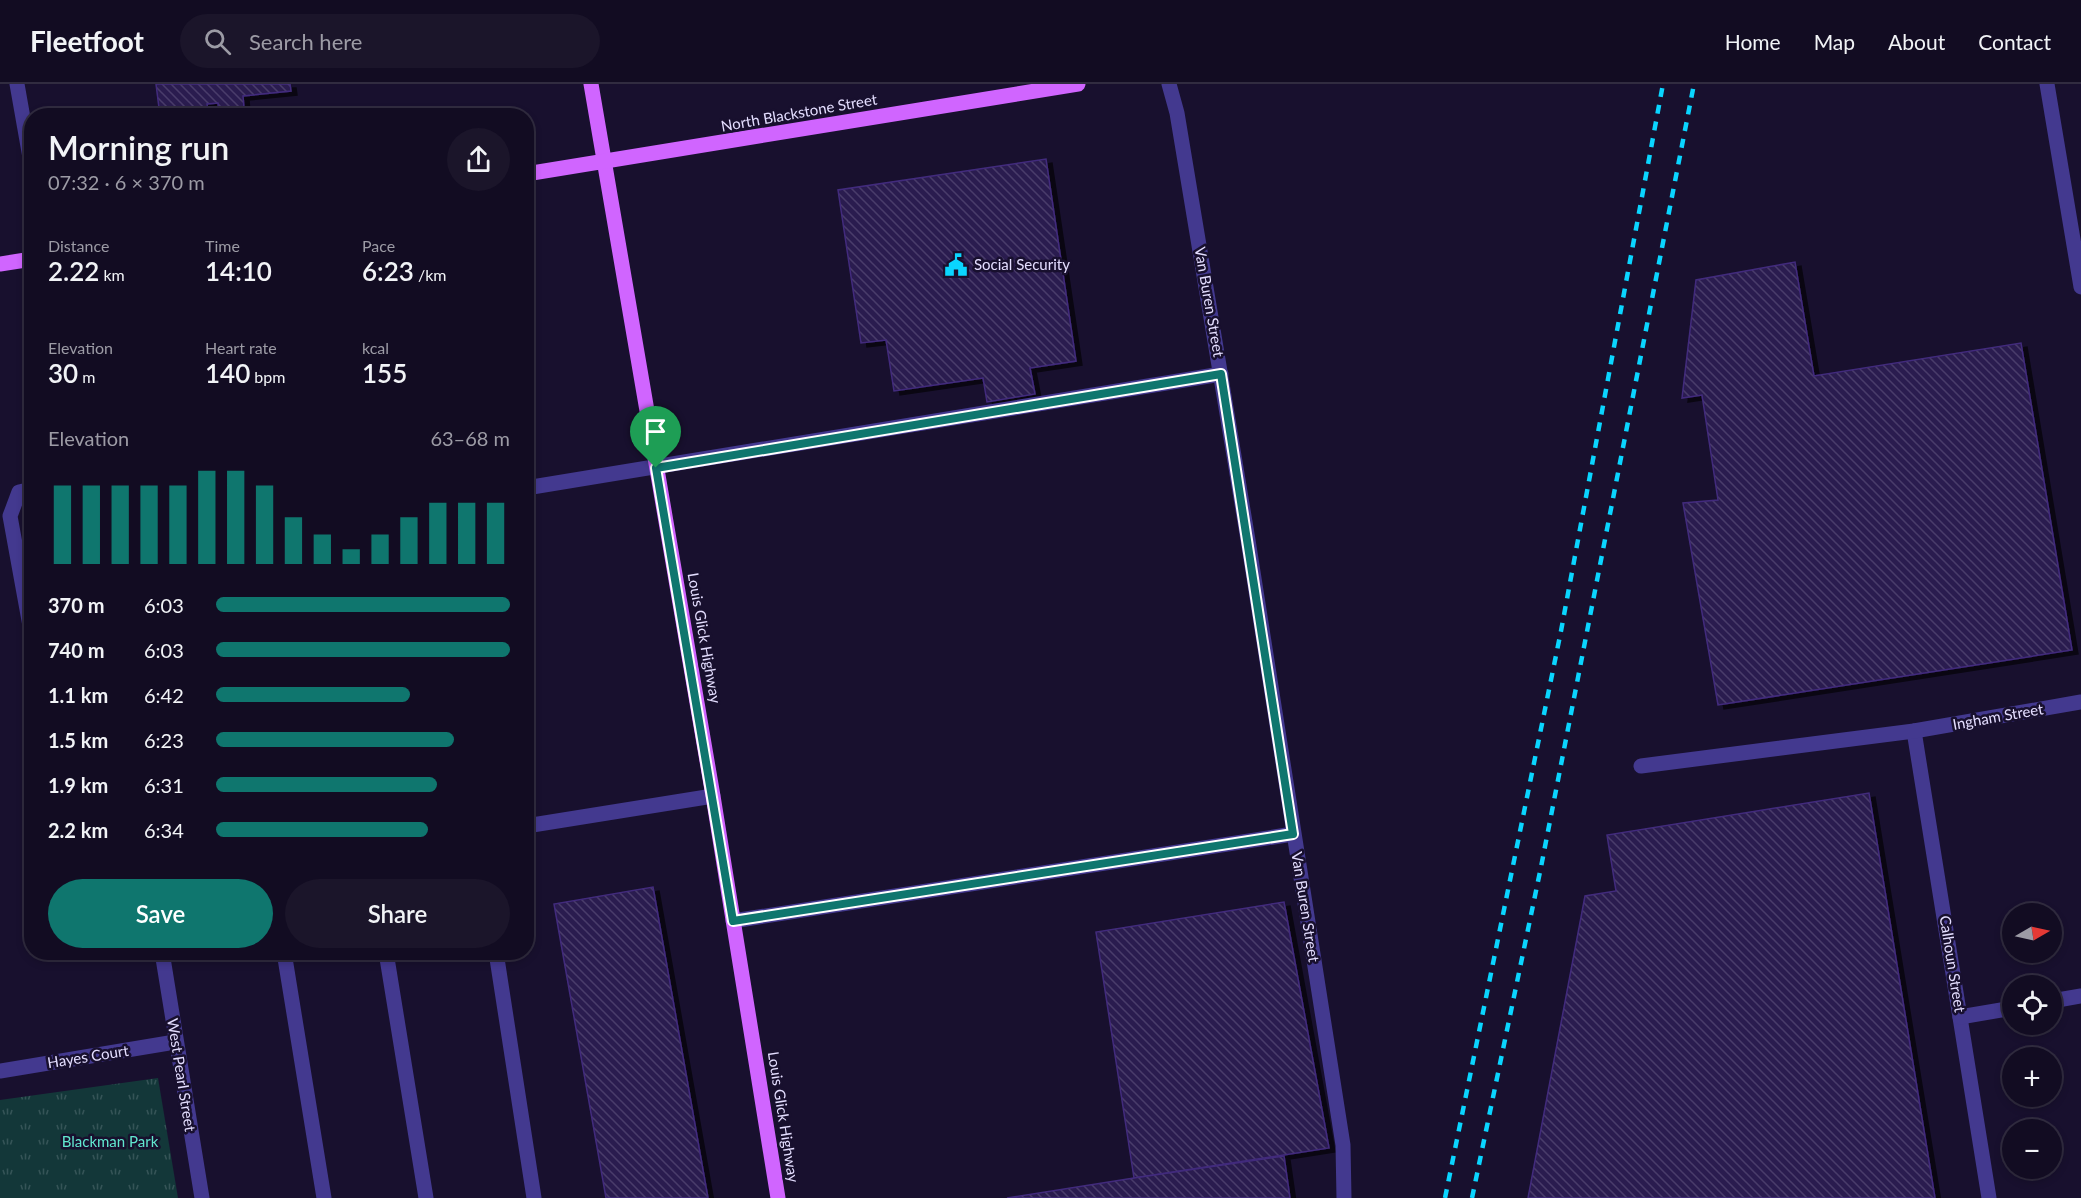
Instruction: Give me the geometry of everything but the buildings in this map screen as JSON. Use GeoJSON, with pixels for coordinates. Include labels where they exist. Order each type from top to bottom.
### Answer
{"type":"FeatureCollection","features":[{"type":"Feature","properties":{"kind":"main road","name":"Louis Glick Highway"},"geometry":{"type":"LineString","coordinates":[[591,84],[713,796],[778,1198]]}},
{"type":"Feature","properties":{"kind":"main road","name":"North Blackstone Street"},"geometry":{"type":"LineString","coordinates":[[534,173],[606,163],[1078,84]]}},
{"type":"Feature","properties":{"kind":"main road"},"geometry":{"type":"LineString","coordinates":[[0,264],[24,260]]}},
{"type":"Feature","properties":{"kind":"street"},"geometry":{"type":"LineString","coordinates":[[17,84],[24,124]]}},
{"type":"Feature","properties":{"kind":"street","name":"Van Buren Street"},"geometry":{"type":"LineString","coordinates":[[1169,84],[1177,114],[1221,374],[1343,1145],[1344,1198]]}},
{"type":"Feature","properties":{"kind":"street"},"geometry":{"type":"LineString","coordinates":[[2047,84],[2081,287]]}},
{"type":"Feature","properties":{"kind":"street"},"geometry":{"type":"LineString","coordinates":[[534,487],[1221,374]]}},
{"type":"Feature","properties":{"kind":"street"},"geometry":{"type":"LineString","coordinates":[[24,491],[19,492],[10,516],[24,593]]}},
{"type":"Feature","properties":{"kind":"street","name":"Ingham Street"},"geometry":{"type":"LineString","coordinates":[[1641,766],[1914,731],[2081,702]]}},
{"type":"Feature","properties":{"kind":"street","name":"Calhoun Street"},"geometry":{"type":"LineString","coordinates":[[1914,731],[1989,1198]]}},
{"type":"Feature","properties":{"kind":"street"},"geometry":{"type":"LineString","coordinates":[[534,825],[713,796]]}},
{"type":"Feature","properties":{"kind":"street"},"geometry":{"type":"LineString","coordinates":[[733,921],[1293,834]]}},
{"type":"Feature","properties":{"kind":"street","name":"West Pearl Street"},"geometry":{"type":"LineString","coordinates":[[163,960],[202,1198]]}},
{"type":"Feature","properties":{"kind":"street"},"geometry":{"type":"LineString","coordinates":[[285,960],[324,1198]]}},
{"type":"Feature","properties":{"kind":"street"},"geometry":{"type":"LineString","coordinates":[[387,960],[426,1198]]}},
{"type":"Feature","properties":{"kind":"street"},"geometry":{"type":"LineString","coordinates":[[497,960],[534,1198]]}},
{"type":"Feature","properties":{"kind":"street"},"geometry":{"type":"LineString","coordinates":[[2062,999],[2081,996]]}},
{"type":"Feature","properties":{"kind":"street"},"geometry":{"type":"LineString","coordinates":[[1960,1017],[2002,1010]]}},
{"type":"Feature","properties":{"kind":"street","name":"Hayes Court"},"geometry":{"type":"LineString","coordinates":[[0,1071],[175,1042]]}},
{"type":"Feature","properties":{"kind":"green space","name":"Blackman Park"},"geometry":{"type":"Polygon","coordinates":[[[158,1078],[178,1198],[0,1198],[0,1100],[158,1078]]]}},
{"type":"Feature","properties":{"kind":"railway"},"geometry":{"type":"LineString","coordinates":[[1445,1198],[1561,631],[1663,84]]}},
{"type":"Feature","properties":{"kind":"railway"},"geometry":{"type":"LineString","coordinates":[[1472,1198],[1541,867],[1694,84]]}},
{"type":"Feature","properties":{"kind":"place","name":"Social Security"},"geometry":{"type":"Point","coordinates":[956,265]}},
{"type":"Feature","properties":{"kind":"route"},"geometry":{"type":"LineString","coordinates":[[1221,374],[1293,834],[733,921],[656,468],[1221,374]]}}]}
